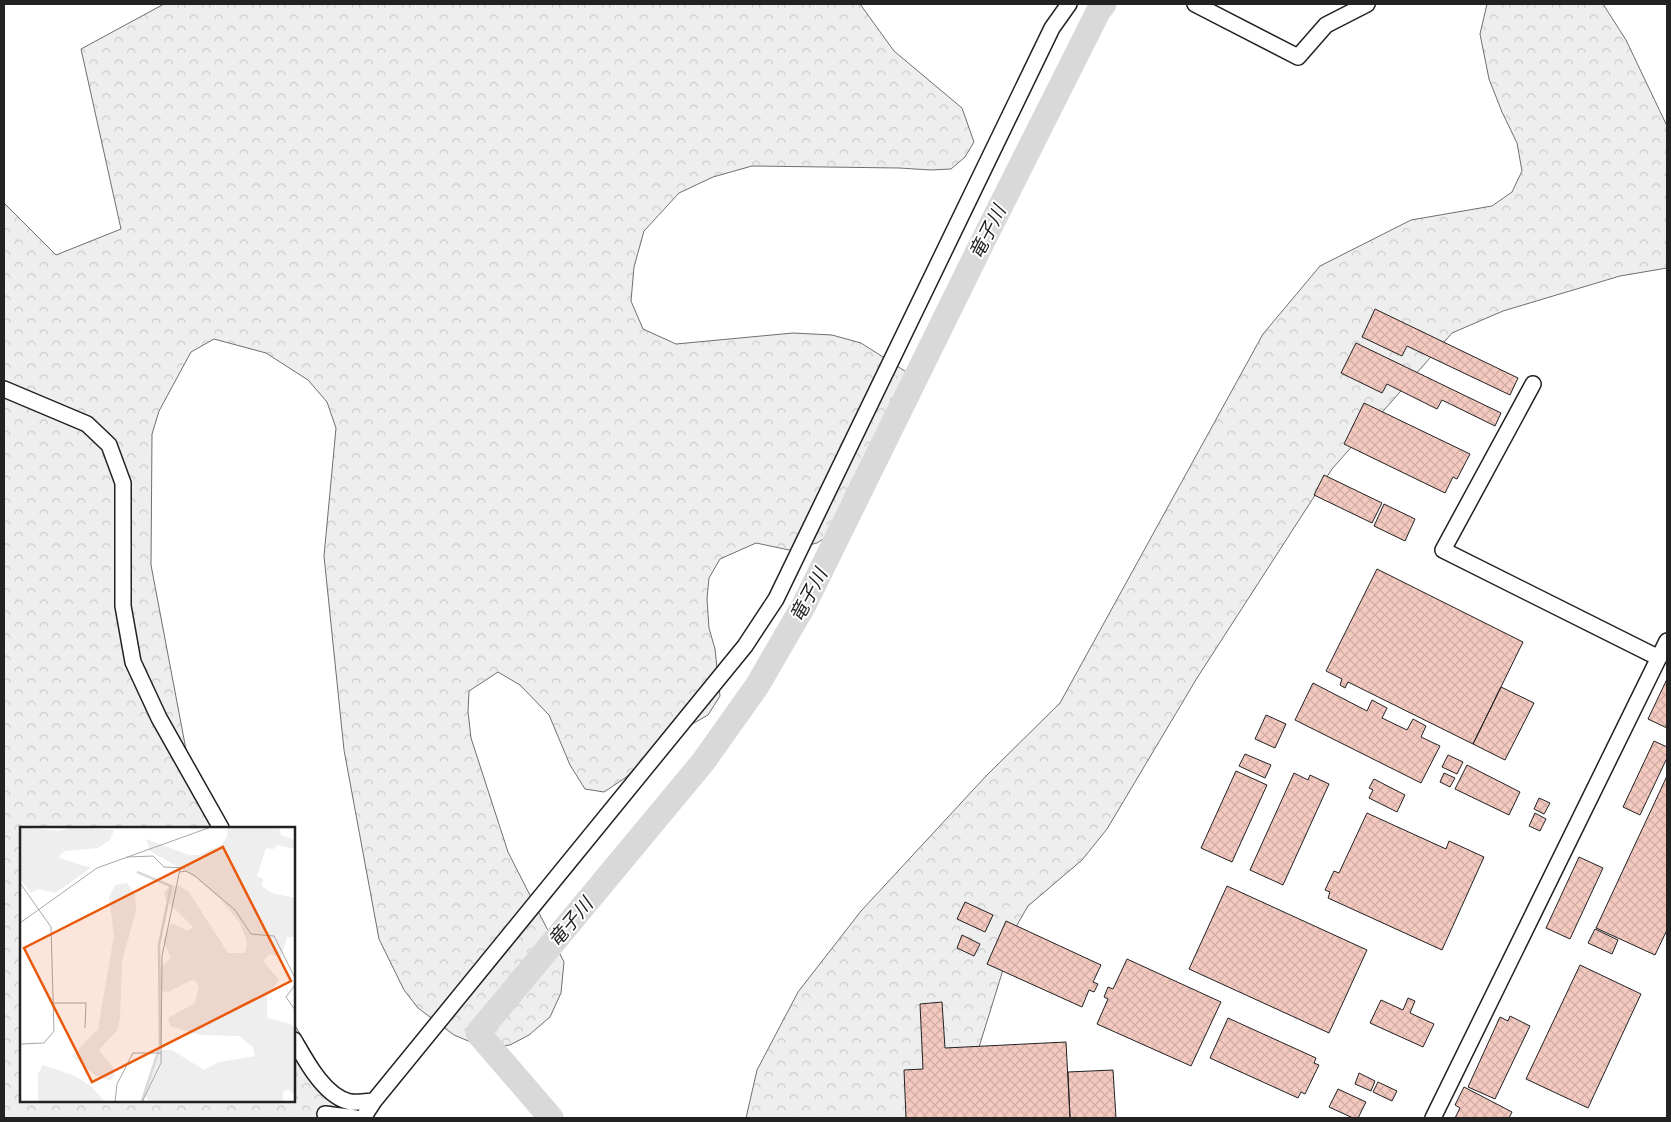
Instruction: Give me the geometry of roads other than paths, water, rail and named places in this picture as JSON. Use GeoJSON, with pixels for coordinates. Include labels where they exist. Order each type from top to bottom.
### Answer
{"type":"FeatureCollection","features":[{"type":"Feature","properties":{"kind":"street"},"geometry":{"type":"LineString","coordinates":[[363,1118],[374,1101],[744,646],[776,599],[1052,28],[1069,4]]}},
{"type":"Feature","properties":{"kind":"street"},"geometry":{"type":"LineString","coordinates":[[1195,4],[1298,57],[1326,25],[1367,4]]}},
{"type":"Feature","properties":{"kind":"street"},"geometry":{"type":"LineString","coordinates":[[1533,384],[1443,550],[1659,658]]}},
{"type":"Feature","properties":{"kind":"street"},"geometry":{"type":"LineString","coordinates":[[4,389],[87,424],[109,446],[122,483],[123,606],[133,662],[159,718],[220,827]]}},
{"type":"Feature","properties":{"kind":"street"},"geometry":{"type":"LineString","coordinates":[[1433,1118],[1667,641]]}},
{"type":"Feature","properties":{"kind":"street"},"geometry":{"type":"LineString","coordinates":[[295,1042],[308,1065],[328,1090],[350,1102],[374,1101]]}},
{"type":"Feature","properties":{"kind":"street"},"geometry":{"type":"LineString","coordinates":[[325,1114],[356,1118]]}},
{"type":"Feature","properties":{"kind":"waterway","name":"竜子川"},"geometry":{"type":"LineString","coordinates":[[551,1118],[478,1033],[703,762],[757,686],[804,605],[983,241],[1098,12],[1104,4]]}}]}
